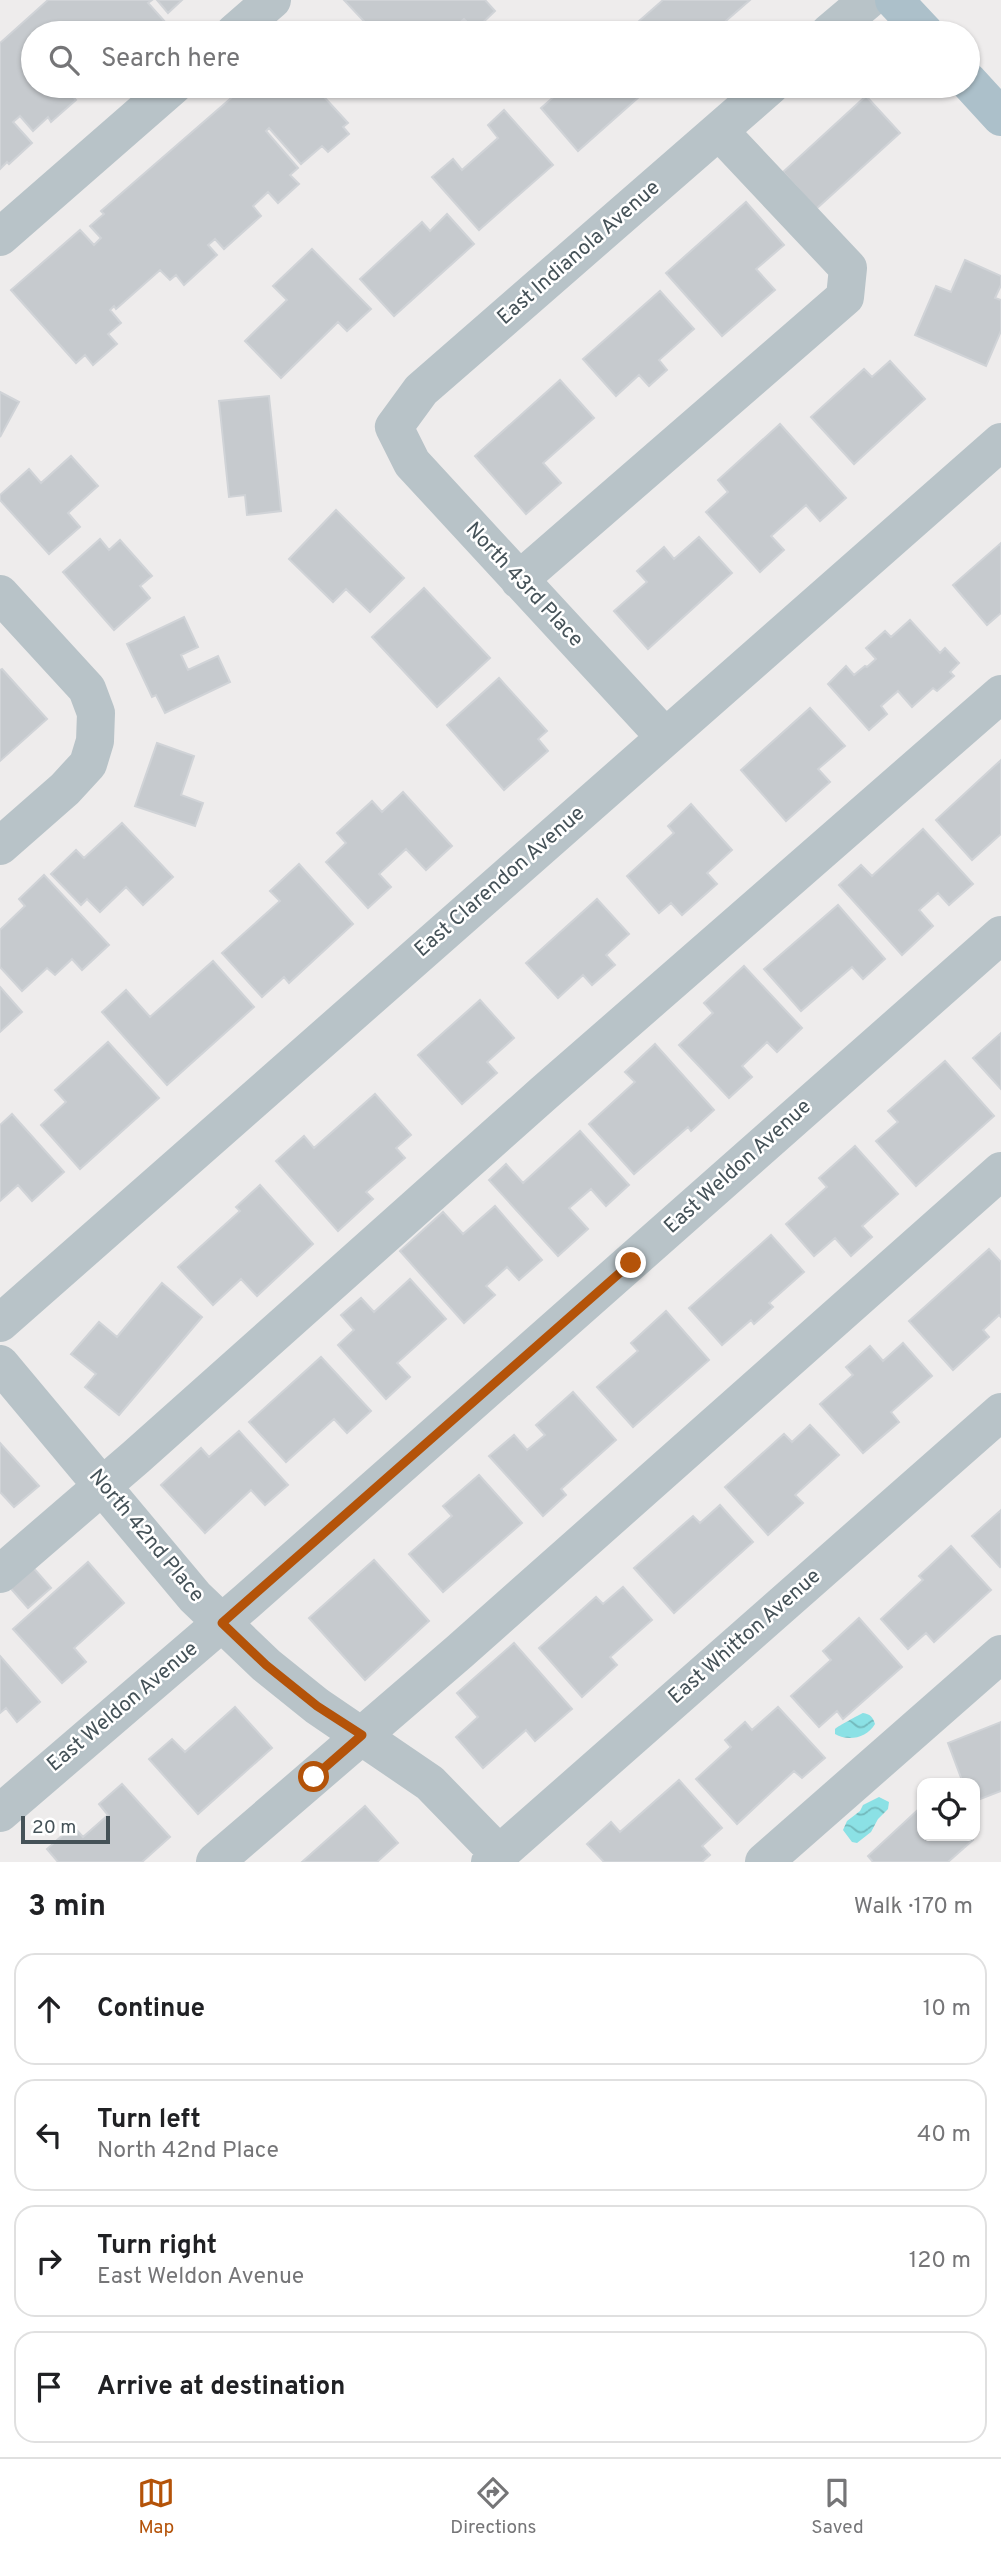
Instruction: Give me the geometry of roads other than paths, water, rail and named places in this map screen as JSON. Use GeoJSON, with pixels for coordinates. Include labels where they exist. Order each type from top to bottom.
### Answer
{"type":"FeatureCollection","features":[{"type":"Feature","properties":{"kind":"main road"},"geometry":{"type":"LineString","coordinates":[[894,0],[914,21]]}},
{"type":"Feature","properties":{"kind":"main road"},"geometry":{"type":"LineString","coordinates":[[980,93],[1001,117]]}},
{"type":"Feature","properties":{"kind":"street"},"geometry":{"type":"LineString","coordinates":[[248,21],[272,0]]}},
{"type":"Feature","properties":{"kind":"street"},"geometry":{"type":"LineString","coordinates":[[843,21],[868,0]]}},
{"type":"Feature","properties":{"kind":"street"},"geometry":{"type":"LineString","coordinates":[[0,237],[159,98]]}},
{"type":"Feature","properties":{"kind":"street","name":"East Indianola Avenue"},"geometry":{"type":"LineString","coordinates":[[394,427],[421,390],[756,98]]}},
{"type":"Feature","properties":{"kind":"street"},"geometry":{"type":"LineString","coordinates":[[519,580],[845,297],[848,268],[719,131]]}},
{"type":"Feature","properties":{"kind":"street","name":"North 43rd Place"},"geometry":{"type":"LineString","coordinates":[[394,427],[411,463],[665,737]]}},
{"type":"Feature","properties":{"kind":"street","name":"East Clarendon Avenue"},"geometry":{"type":"LineString","coordinates":[[0,1323],[1001,442]]}},
{"type":"Feature","properties":{"kind":"street"},"geometry":{"type":"LineString","coordinates":[[0,594],[87,689],[96,713],[95,741],[88,764],[65,789],[0,846]]}},
{"type":"Feature","properties":{"kind":"street"},"geometry":{"type":"LineString","coordinates":[[0,1574],[1001,694]]}},
{"type":"Feature","properties":{"kind":"street","name":"East Weldon Avenue"},"geometry":{"type":"LineString","coordinates":[[0,1813],[222,1623],[1001,934]]}},
{"type":"Feature","properties":{"kind":"street"},"geometry":{"type":"LineString","coordinates":[[215,1862],[1001,1171]]}},
{"type":"Feature","properties":{"kind":"street","name":"North 42nd Place"},"geometry":{"type":"LineString","coordinates":[[0,1364],[195,1597],[266,1665],[317,1706],[430,1783],[495,1858]]}},
{"type":"Feature","properties":{"kind":"street","name":"East Whitton Avenue"},"geometry":{"type":"LineString","coordinates":[[495,1858],[1001,1412]]}},
{"type":"Feature","properties":{"kind":"street"},"geometry":{"type":"LineString","coordinates":[[764,1862],[1001,1654]]}},
{"type":"Feature","properties":{"kind":"water"},"geometry":{"type":"Polygon","coordinates":[[[863,1713],[871,1716],[875,1724],[867,1733],[851,1738],[835,1734],[835,1729],[863,1713]]]}},
{"type":"Feature","properties":{"kind":"water"},"geometry":{"type":"Polygon","coordinates":[[[879,1797],[889,1802],[888,1809],[871,1832],[857,1843],[852,1842],[843,1830],[847,1821],[860,1811],[863,1805],[879,1797]]]}}]}
